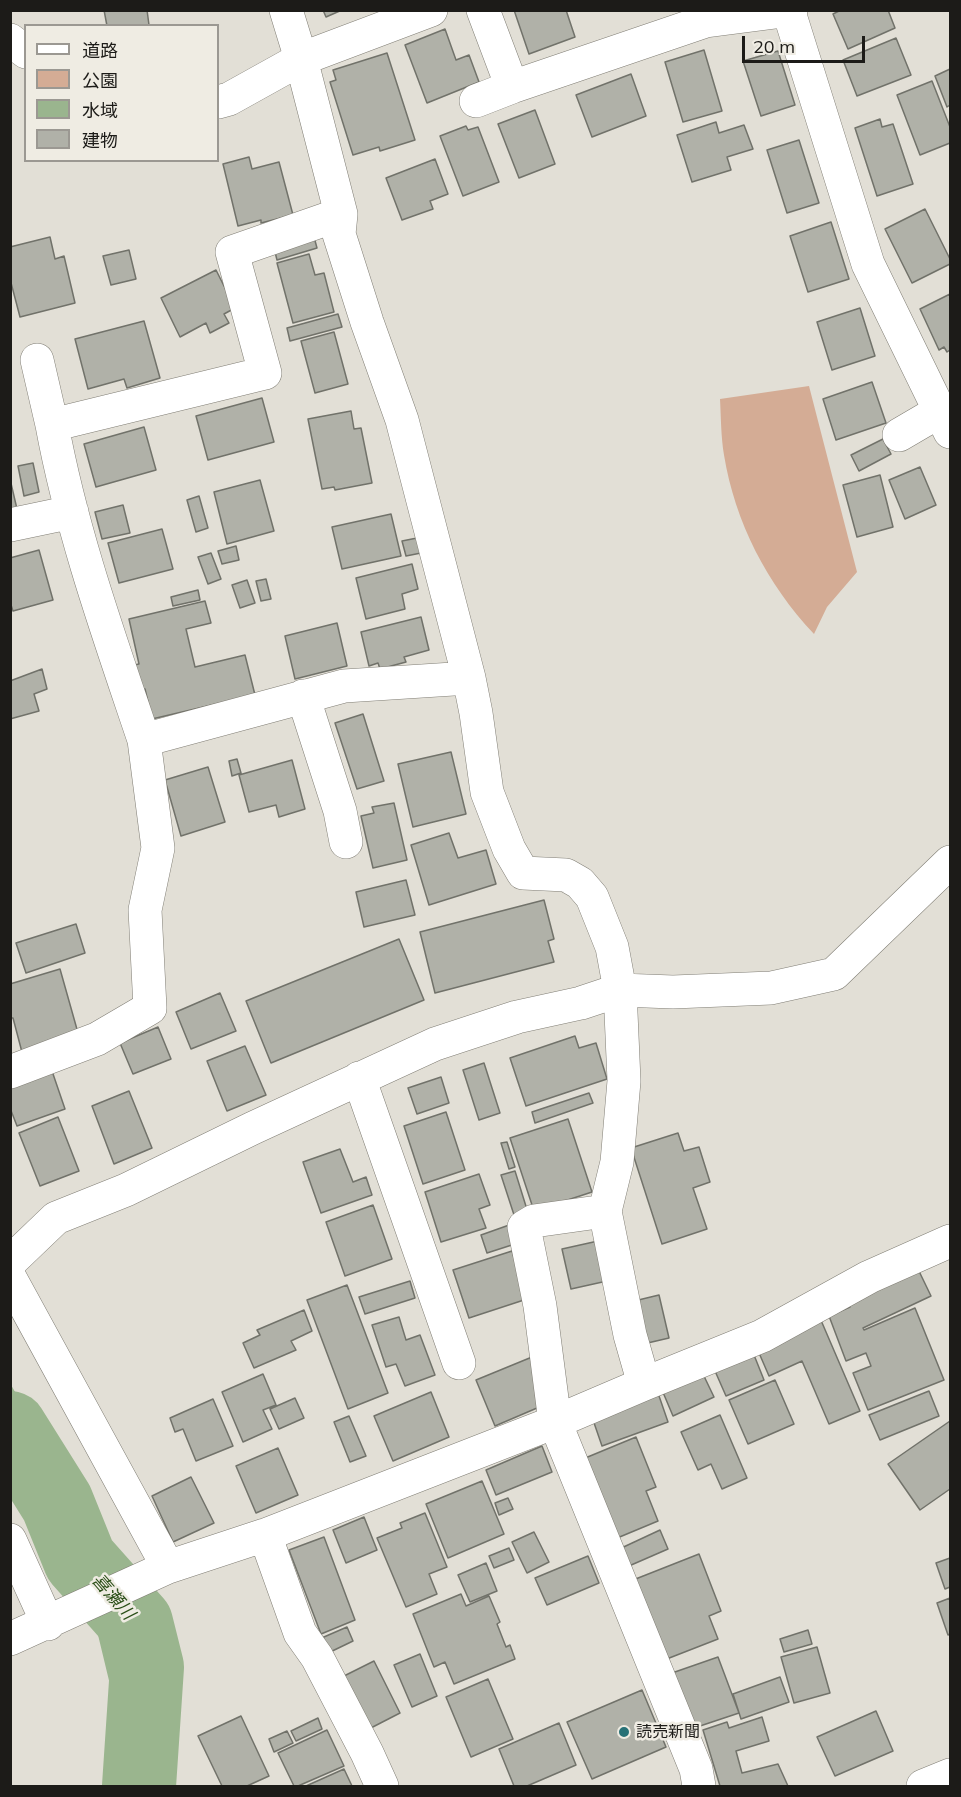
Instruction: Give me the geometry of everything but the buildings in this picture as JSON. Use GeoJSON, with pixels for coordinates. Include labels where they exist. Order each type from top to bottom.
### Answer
{"type":"FeatureCollection","features":[{"type":"Feature","properties":{"kind":"main road"},"geometry":{"type":"LineString","coordinates":[[286,10],[341,214],[339,234],[402,420],[469,678],[487,792],[509,849],[523,873],[566,875],[580,883],[592,897],[612,947],[620,990],[624,1081],[617,1162],[605,1211],[630,1335],[644,1384]]}},
{"type":"Feature","properties":{"kind":"main road"},"geometry":{"type":"LineString","coordinates":[[219,102],[229,99],[301,59],[432,10]]}},
{"type":"Feature","properties":{"kind":"main road"},"geometry":{"type":"LineString","coordinates":[[483,10],[512,87]]}},
{"type":"Feature","properties":{"kind":"main road"},"geometry":{"type":"LineString","coordinates":[[476,101],[706,21],[790,11],[868,264],[945,422],[899,435]]}},
{"type":"Feature","properties":{"kind":"main road"},"geometry":{"type":"LineString","coordinates":[[10,40],[24,50]]}},
{"type":"Feature","properties":{"kind":"main road"},"geometry":{"type":"LineString","coordinates":[[52,426],[265,373],[232,252],[341,214]]}},
{"type":"Feature","properties":{"kind":"main road"},"geometry":{"type":"LineString","coordinates":[[10,1072],[97,1039],[150,1008],[145,910],[158,848],[144,740],[105,623],[72,512],[37,360]]}},
{"type":"Feature","properties":{"kind":"main road"},"geometry":{"type":"LineString","coordinates":[[10,525],[72,512]]}},
{"type":"Feature","properties":{"kind":"main road"},"geometry":{"type":"LineString","coordinates":[[144,740],[344,686],[469,678]]}},
{"type":"Feature","properties":{"kind":"main road"},"geometry":{"type":"LineString","coordinates":[[303,696],[340,811],[346,842]]}},
{"type":"Feature","properties":{"kind":"main road"},"geometry":{"type":"LineString","coordinates":[[10,1262],[56,1218],[126,1191],[359,1078],[435,1044],[518,1017],[581,1003],[620,990],[673,992],[771,988],[834,974],[951,862]]}},
{"type":"Feature","properties":{"kind":"main road"},"geometry":{"type":"LineString","coordinates":[[359,1078],[459,1363]]}},
{"type":"Feature","properties":{"kind":"main road"},"geometry":{"type":"LineString","coordinates":[[605,1211],[534,1221],[524,1227],[540,1306],[555,1422],[696,1770],[699,1786]]}},
{"type":"Feature","properties":{"kind":"main road"},"geometry":{"type":"LineString","coordinates":[[10,1639],[163,1570],[264,1535],[555,1422],[762,1336],[869,1276],[951,1241]]}},
{"type":"Feature","properties":{"kind":"main road"},"geometry":{"type":"LineString","coordinates":[[10,1278],[163,1570]]}},
{"type":"Feature","properties":{"kind":"main road"},"geometry":{"type":"LineString","coordinates":[[264,1535],[300,1633],[322,1666],[382,1786]]}},
{"type":"Feature","properties":{"kind":"main road"},"geometry":{"type":"LineString","coordinates":[[10,1540],[52,1621]]}},
{"type":"Feature","properties":{"kind":"main road"},"geometry":{"type":"LineString","coordinates":[[923,1786],[951,1775]]}},
{"type":"Feature","properties":{"kind":"green space"},"geometry":{"type":"Polygon","coordinates":[[[809,386],[857,572],[827,607],[814,634],[797,615],[768,573],[745,528],[729,480],[724,455],[720,399],[809,386]]]}},
{"type":"Feature","properties":{"kind":"water"},"geometry":{"type":"Polygon","coordinates":[[[10,1383],[74,1498],[101,1584],[147,1667],[157,1786],[122,1786],[118,1718],[80,1560],[57,1503],[11,1428],[10,1383]]]}},
{"type":"Feature","properties":{"kind":"waterway","name":"喜瀬川"},"geometry":{"type":"LineString","coordinates":[[10,1428],[57,1503],[80,1560],[136,1623],[147,1667],[139,1786]]}},
{"type":"Feature","properties":{"kind":"place","name":"読売新聞"},"geometry":{"type":"Point","coordinates":[624,1732]}}]}
